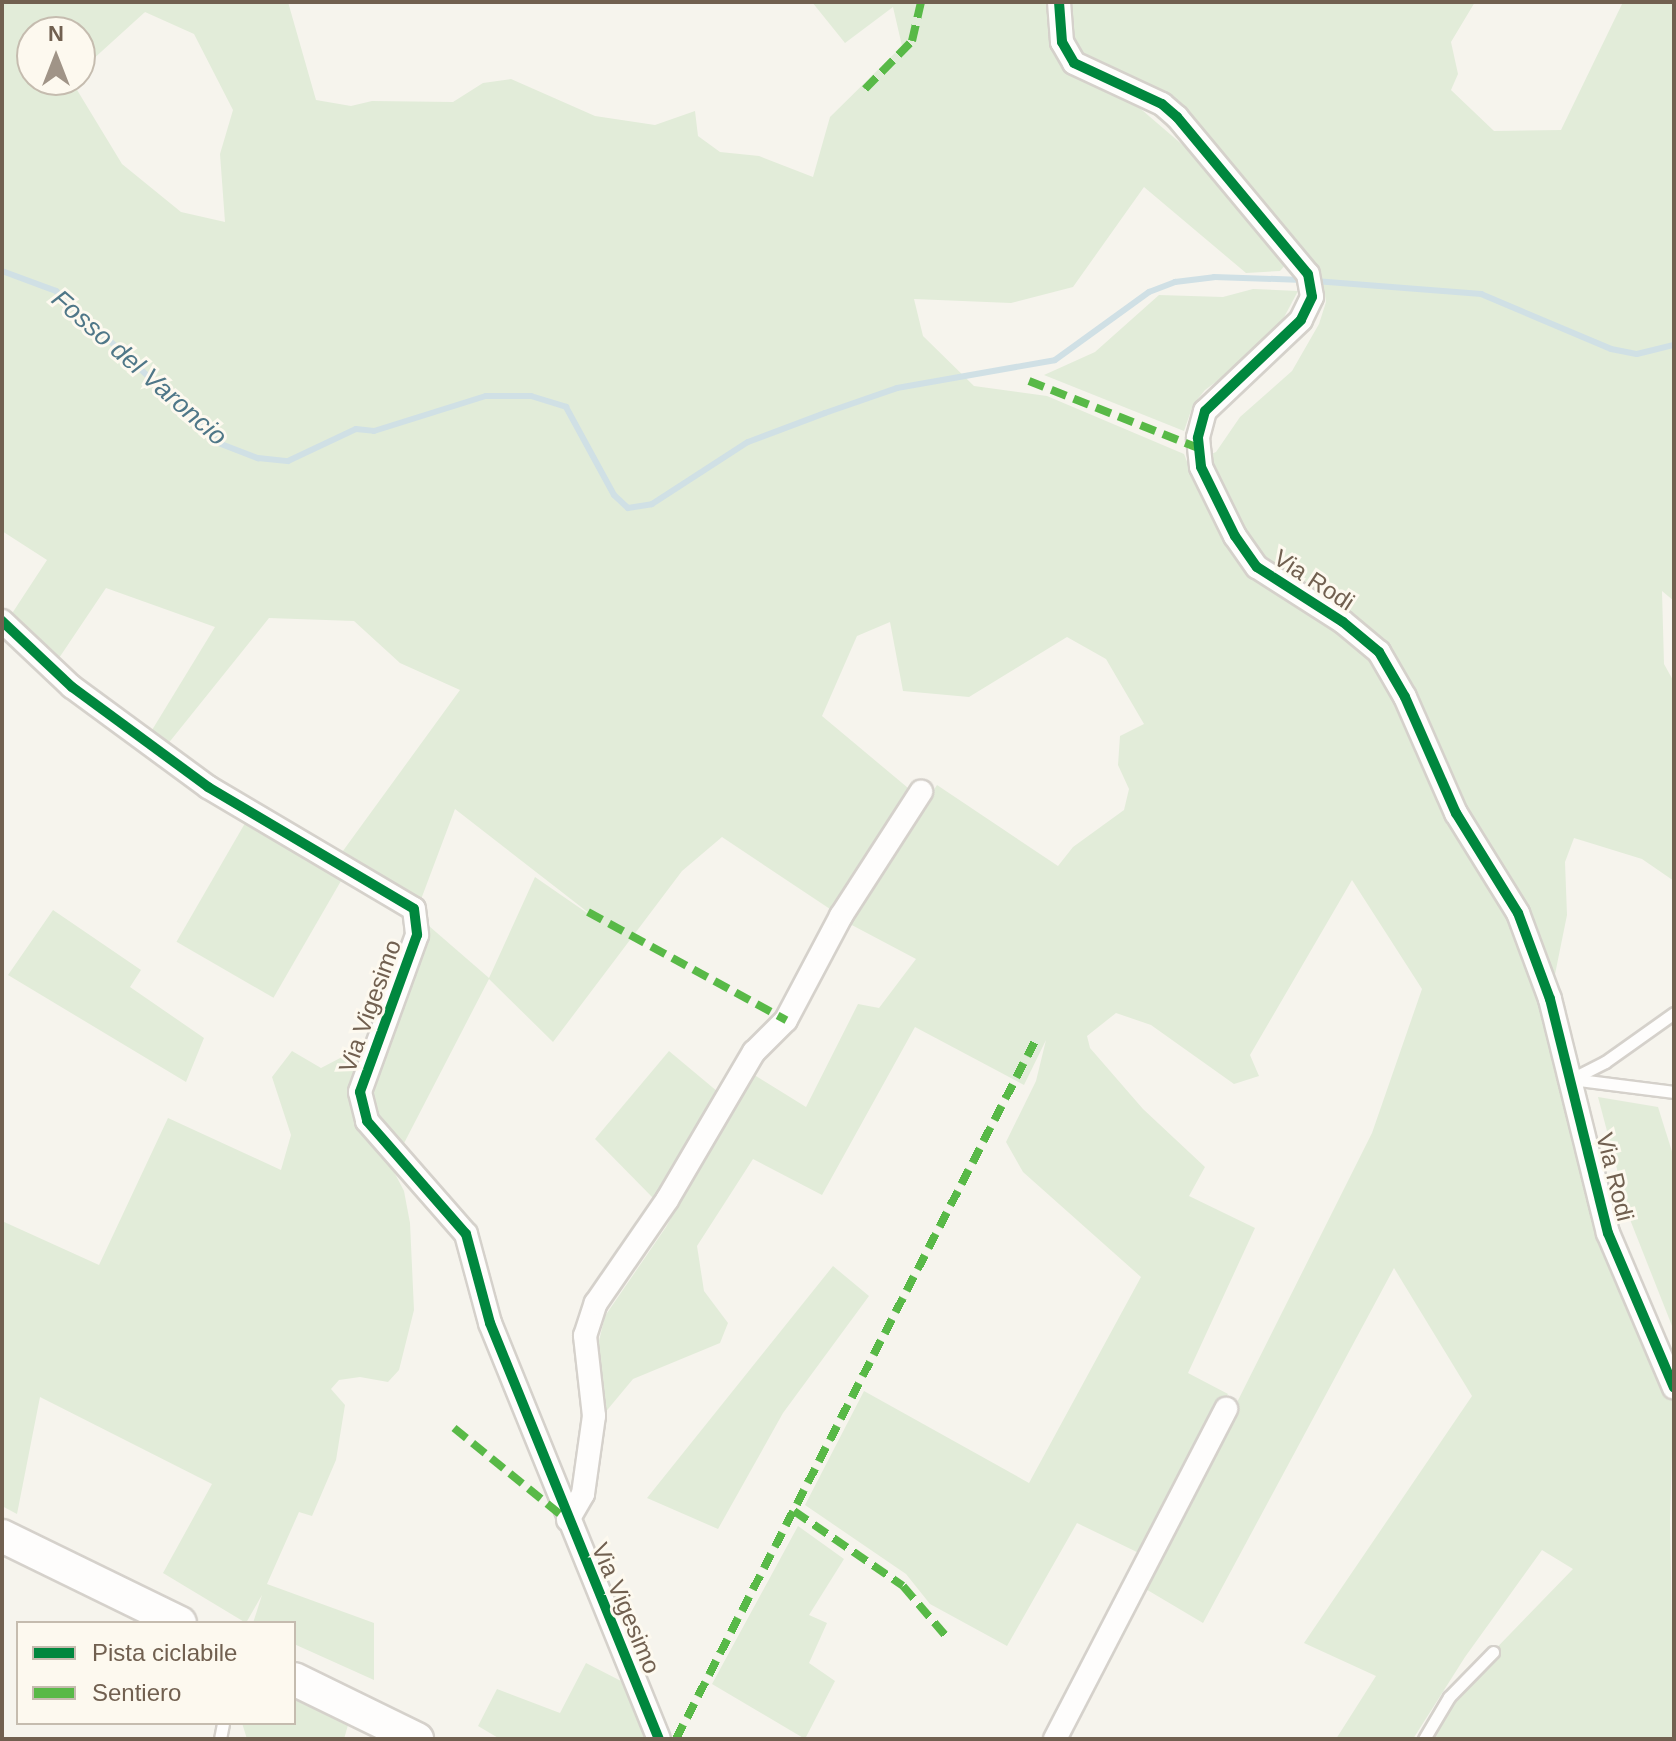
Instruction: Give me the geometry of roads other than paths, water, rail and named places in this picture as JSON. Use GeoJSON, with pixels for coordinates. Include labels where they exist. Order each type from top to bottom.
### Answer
{"type":"FeatureCollection","features":[{"type":"Feature","properties":{"kind":"street","name":"Via Rodi"},"geometry":{"type":"LineString","coordinates":[[1059,2],[1062,42],[1074,63],[1162,104],[1177,117],[1308,274],[1312,289],[1307,312],[1292,331],[1205,411],[1198,448],[1206,482],[1257,567],[1362,637],[1395,675],[1456,813],[1518,913],[1550,999],[1608,1233],[1674,1388]]}},
{"type":"Feature","properties":{"kind":"street","name":"Via Vigesimo"},"geometry":{"type":"LineString","coordinates":[[2,621],[72,687],[208,787],[414,909],[417,935],[360,1092],[367,1121],[466,1234],[490,1323],[659,1739]]}},
{"type":"Feature","properties":{"kind":"street"},"geometry":{"type":"LineString","coordinates":[[568,1520],[583,1494],[594,1416],[585,1336],[596,1303],[667,1200],[754,1052],[786,1020],[841,916],[921,792]]}},
{"type":"Feature","properties":{"kind":"street"},"geometry":{"type":"LineString","coordinates":[[1055,1739],[1226,1409]]}},
{"type":"Feature","properties":{"kind":"street"},"geometry":{"type":"LineString","coordinates":[[2,1536],[176,1621]]}},
{"type":"Feature","properties":{"kind":"street"},"geometry":{"type":"LineString","coordinates":[[296,1680],[393,1734]]}},
{"type":"Feature","properties":{"kind":"lane"},"geometry":{"type":"LineString","coordinates":[[1571,1079],[1605,1062],[1674,1013]]}},
{"type":"Feature","properties":{"kind":"lane"},"geometry":{"type":"LineString","coordinates":[[1571,1079],[1674,1092]]}},
{"type":"Feature","properties":{"kind":"lane"},"geometry":{"type":"LineString","coordinates":[[1424,1739],[1449,1697],[1493,1652]]}},
{"type":"Feature","properties":{"kind":"waterway","name":"Fosso del Varoncio"},"geometry":{"type":"LineString","coordinates":[[2,271],[56,291],[221,444],[258,458],[288,461],[356,429],[374,431],[486,396],[531,396],[566,407],[614,495],[628,508],[652,504],[748,442],[897,388],[1055,360],[1149,292],[1175,282],[1214,277],[1303,280]]}},
{"type":"Feature","properties":{"kind":"waterway","name":"Fosso del Varoncio"},"geometry":{"type":"LineString","coordinates":[[1315,281],[1481,294],[1611,349],[1637,354],[1674,345]]}}]}
